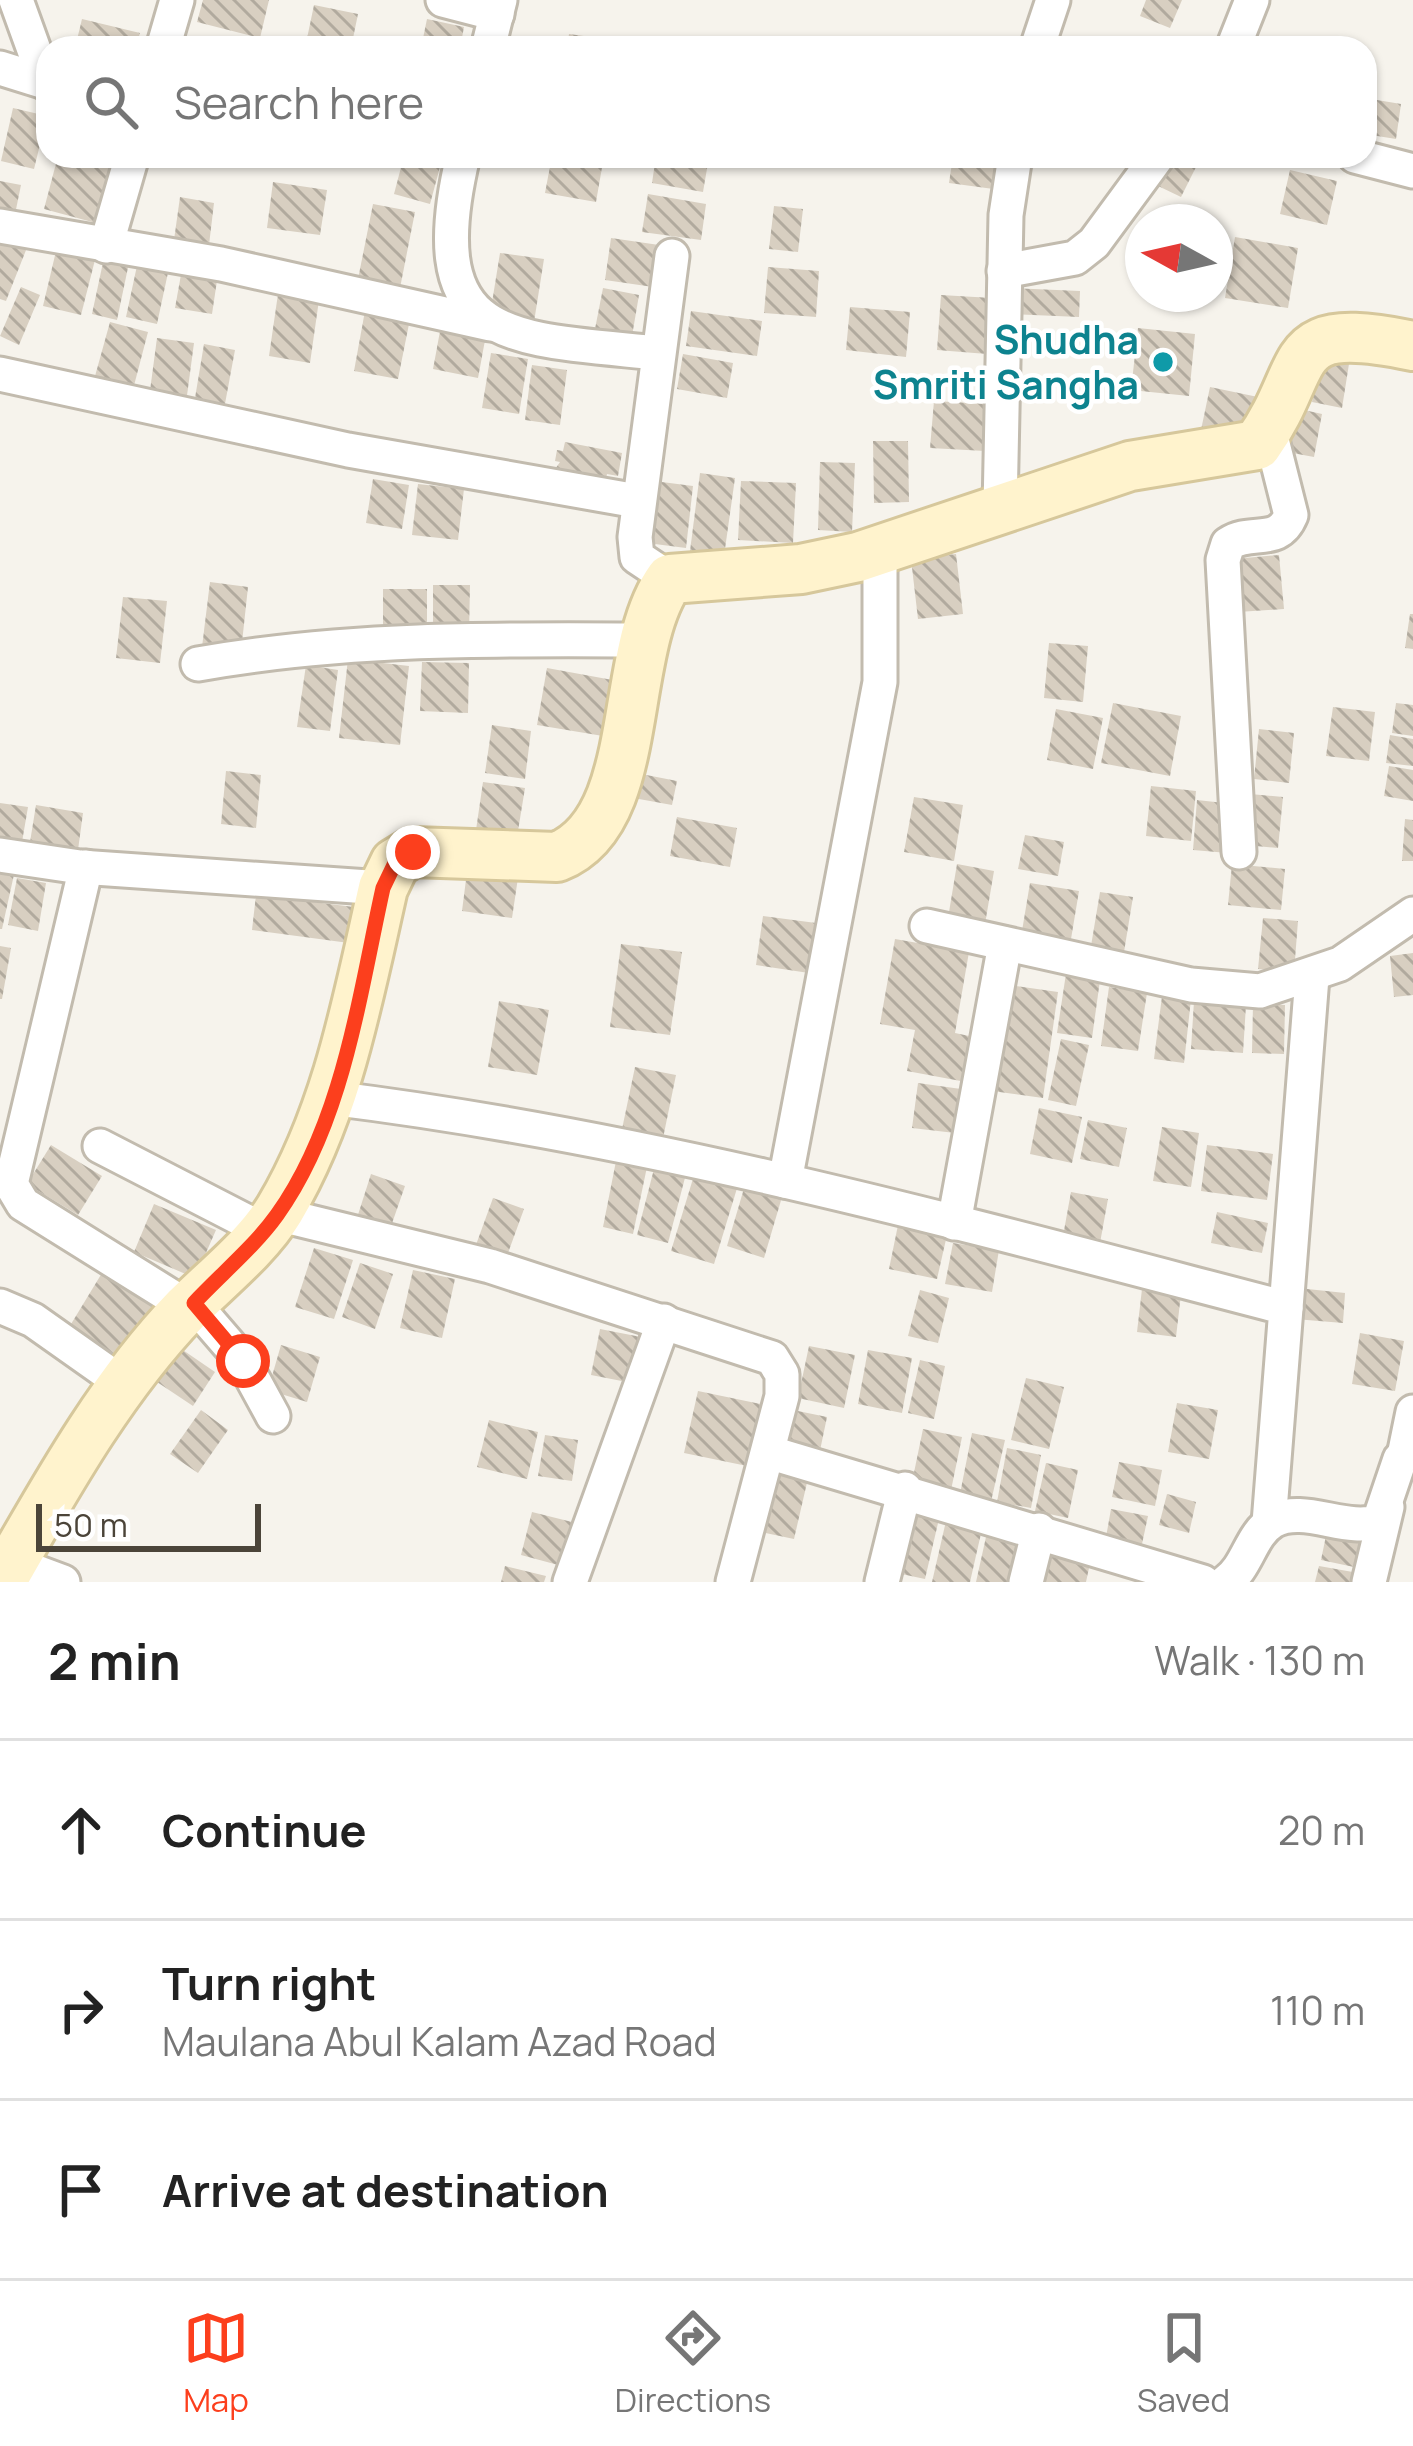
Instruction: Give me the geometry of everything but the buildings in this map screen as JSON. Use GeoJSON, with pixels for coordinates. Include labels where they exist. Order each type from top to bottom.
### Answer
{"type":"FeatureCollection","features":[{"type":"Feature","properties":{"kind":"street"},"geometry":{"type":"LineString","coordinates":[[16,0],[36,54]]}},
{"type":"Feature","properties":{"kind":"street"},"geometry":{"type":"LineString","coordinates":[[166,36],[177,0]]}},
{"type":"Feature","properties":{"kind":"street"},"geometry":{"type":"LineString","coordinates":[[443,0],[498,7]]}},
{"type":"Feature","properties":{"kind":"street"},"geometry":{"type":"LineString","coordinates":[[1041,36],[1053,0]]}},
{"type":"Feature","properties":{"kind":"street"},"geometry":{"type":"LineString","coordinates":[[1237,36],[1252,0]]}},
{"type":"Feature","properties":{"kind":"street"},"geometry":{"type":"LineString","coordinates":[[0,68],[36,79]]}},
{"type":"Feature","properties":{"kind":"street"},"geometry":{"type":"LineString","coordinates":[[1377,162],[1413,171]]}},
{"type":"Feature","properties":{"kind":"street"},"geometry":{"type":"LineString","coordinates":[[106,246],[129,168]]}},
{"type":"Feature","properties":{"kind":"street"},"geometry":{"type":"LineString","coordinates":[[461,168],[449,245],[470,303],[490,324]]}},
{"type":"Feature","properties":{"kind":"street"},"geometry":{"type":"LineString","coordinates":[[1000,509],[1004,271],[1015,168]]}},
{"type":"Feature","properties":{"kind":"street"},"geometry":{"type":"LineString","coordinates":[[1004,271],[1076,258],[1094,243],[1149,168]]}},
{"type":"Feature","properties":{"kind":"street"},"geometry":{"type":"LineString","coordinates":[[0,226],[221,264],[490,324],[523,339],[658,353]]}},
{"type":"Feature","properties":{"kind":"street"},"geometry":{"type":"LineString","coordinates":[[672,256],[637,501],[637,557],[670,579],[801,569],[880,549],[1130,466],[1232,453],[1257,445],[1297,362],[1314,346],[1338,338],[1377,338],[1413,346]]}},
{"type":"Feature","properties":{"kind":"street"},"geometry":{"type":"LineString","coordinates":[[0,374],[348,450],[637,501]]}},
{"type":"Feature","properties":{"kind":"street"},"geometry":{"type":"LineString","coordinates":[[1239,852],[1223,560],[1228,544],[1237,538],[1273,536],[1285,529],[1291,515],[1269,428]]}},
{"type":"Feature","properties":{"kind":"street"},"geometry":{"type":"LineString","coordinates":[[785,1180],[873,730],[882,646],[880,549]]}},
{"type":"Feature","properties":{"kind":"street"},"geometry":{"type":"LineString","coordinates":[[63,1582],[6,1573],[77,1451],[125,1385],[191,1305],[270,1222],[331,1098],[383,888],[395,863],[413,852],[557,857],[577,849],[591,832],[627,752],[640,640],[650,606],[670,579]]}},
{"type":"Feature","properties":{"kind":"street"},"geometry":{"type":"LineString","coordinates":[[198,664],[255,654],[470,638],[640,640]]}},
{"type":"Feature","properties":{"kind":"street"},"geometry":{"type":"LineString","coordinates":[[0,855],[86,867],[383,888]]}},
{"type":"Feature","properties":{"kind":"street"},"geometry":{"type":"LineString","coordinates":[[86,867],[10,1184],[23,1204],[191,1305],[243,1361],[273,1416]]}},
{"type":"Feature","properties":{"kind":"street"},"geometry":{"type":"LineString","coordinates":[[927,926],[1228,990],[1260,991],[1312,976],[1413,914]]}},
{"type":"Feature","properties":{"kind":"street"},"geometry":{"type":"LineString","coordinates":[[955,1223],[1005,944]]}},
{"type":"Feature","properties":{"kind":"street"},"geometry":{"type":"LineString","coordinates":[[1233,1579],[1269,1523],[1312,976]]}},
{"type":"Feature","properties":{"kind":"street"},"geometry":{"type":"LineString","coordinates":[[331,1098],[477,1118],[785,1180],[1286,1308]]}},
{"type":"Feature","properties":{"kind":"street"},"geometry":{"type":"LineString","coordinates":[[100,1146],[270,1222],[490,1266],[772,1358],[782,1374],[782,1396],[733,1582]]}},
{"type":"Feature","properties":{"kind":"street"},"geometry":{"type":"LineString","coordinates":[[0,1306],[33,1320],[125,1385]]}},
{"type":"Feature","properties":{"kind":"street"},"geometry":{"type":"LineString","coordinates":[[570,1582],[664,1321]]}},
{"type":"Feature","properties":{"kind":"street"},"geometry":{"type":"LineString","coordinates":[[1370,1582],[1387,1507],[1409,1450],[1413,1412]]}},
{"type":"Feature","properties":{"kind":"street"},"geometry":{"type":"LineString","coordinates":[[768,1452],[1039,1529],[1203,1582]]}},
{"type":"Feature","properties":{"kind":"street"},"geometry":{"type":"LineString","coordinates":[[882,1582],[905,1489]]}},
{"type":"Feature","properties":{"kind":"street"},"geometry":{"type":"LineString","coordinates":[[1269,1523],[1297,1517],[1372,1524],[1387,1507]]}},
{"type":"Feature","properties":{"kind":"street"},"geometry":{"type":"LineString","coordinates":[[1027,1582],[1039,1529]]}},
{"type":"Feature","properties":{"kind":"place","name":"Shudha Smriti Sangha"},"geometry":{"type":"Point","coordinates":[1163,362]}},
{"type":"Feature","properties":{"kind":"route"},"geometry":{"type":"LineString","coordinates":[[243,1361],[194,1303],[277,1214],[306,1159],[346,1049],[383,888],[395,863],[413,852]]}}]}
